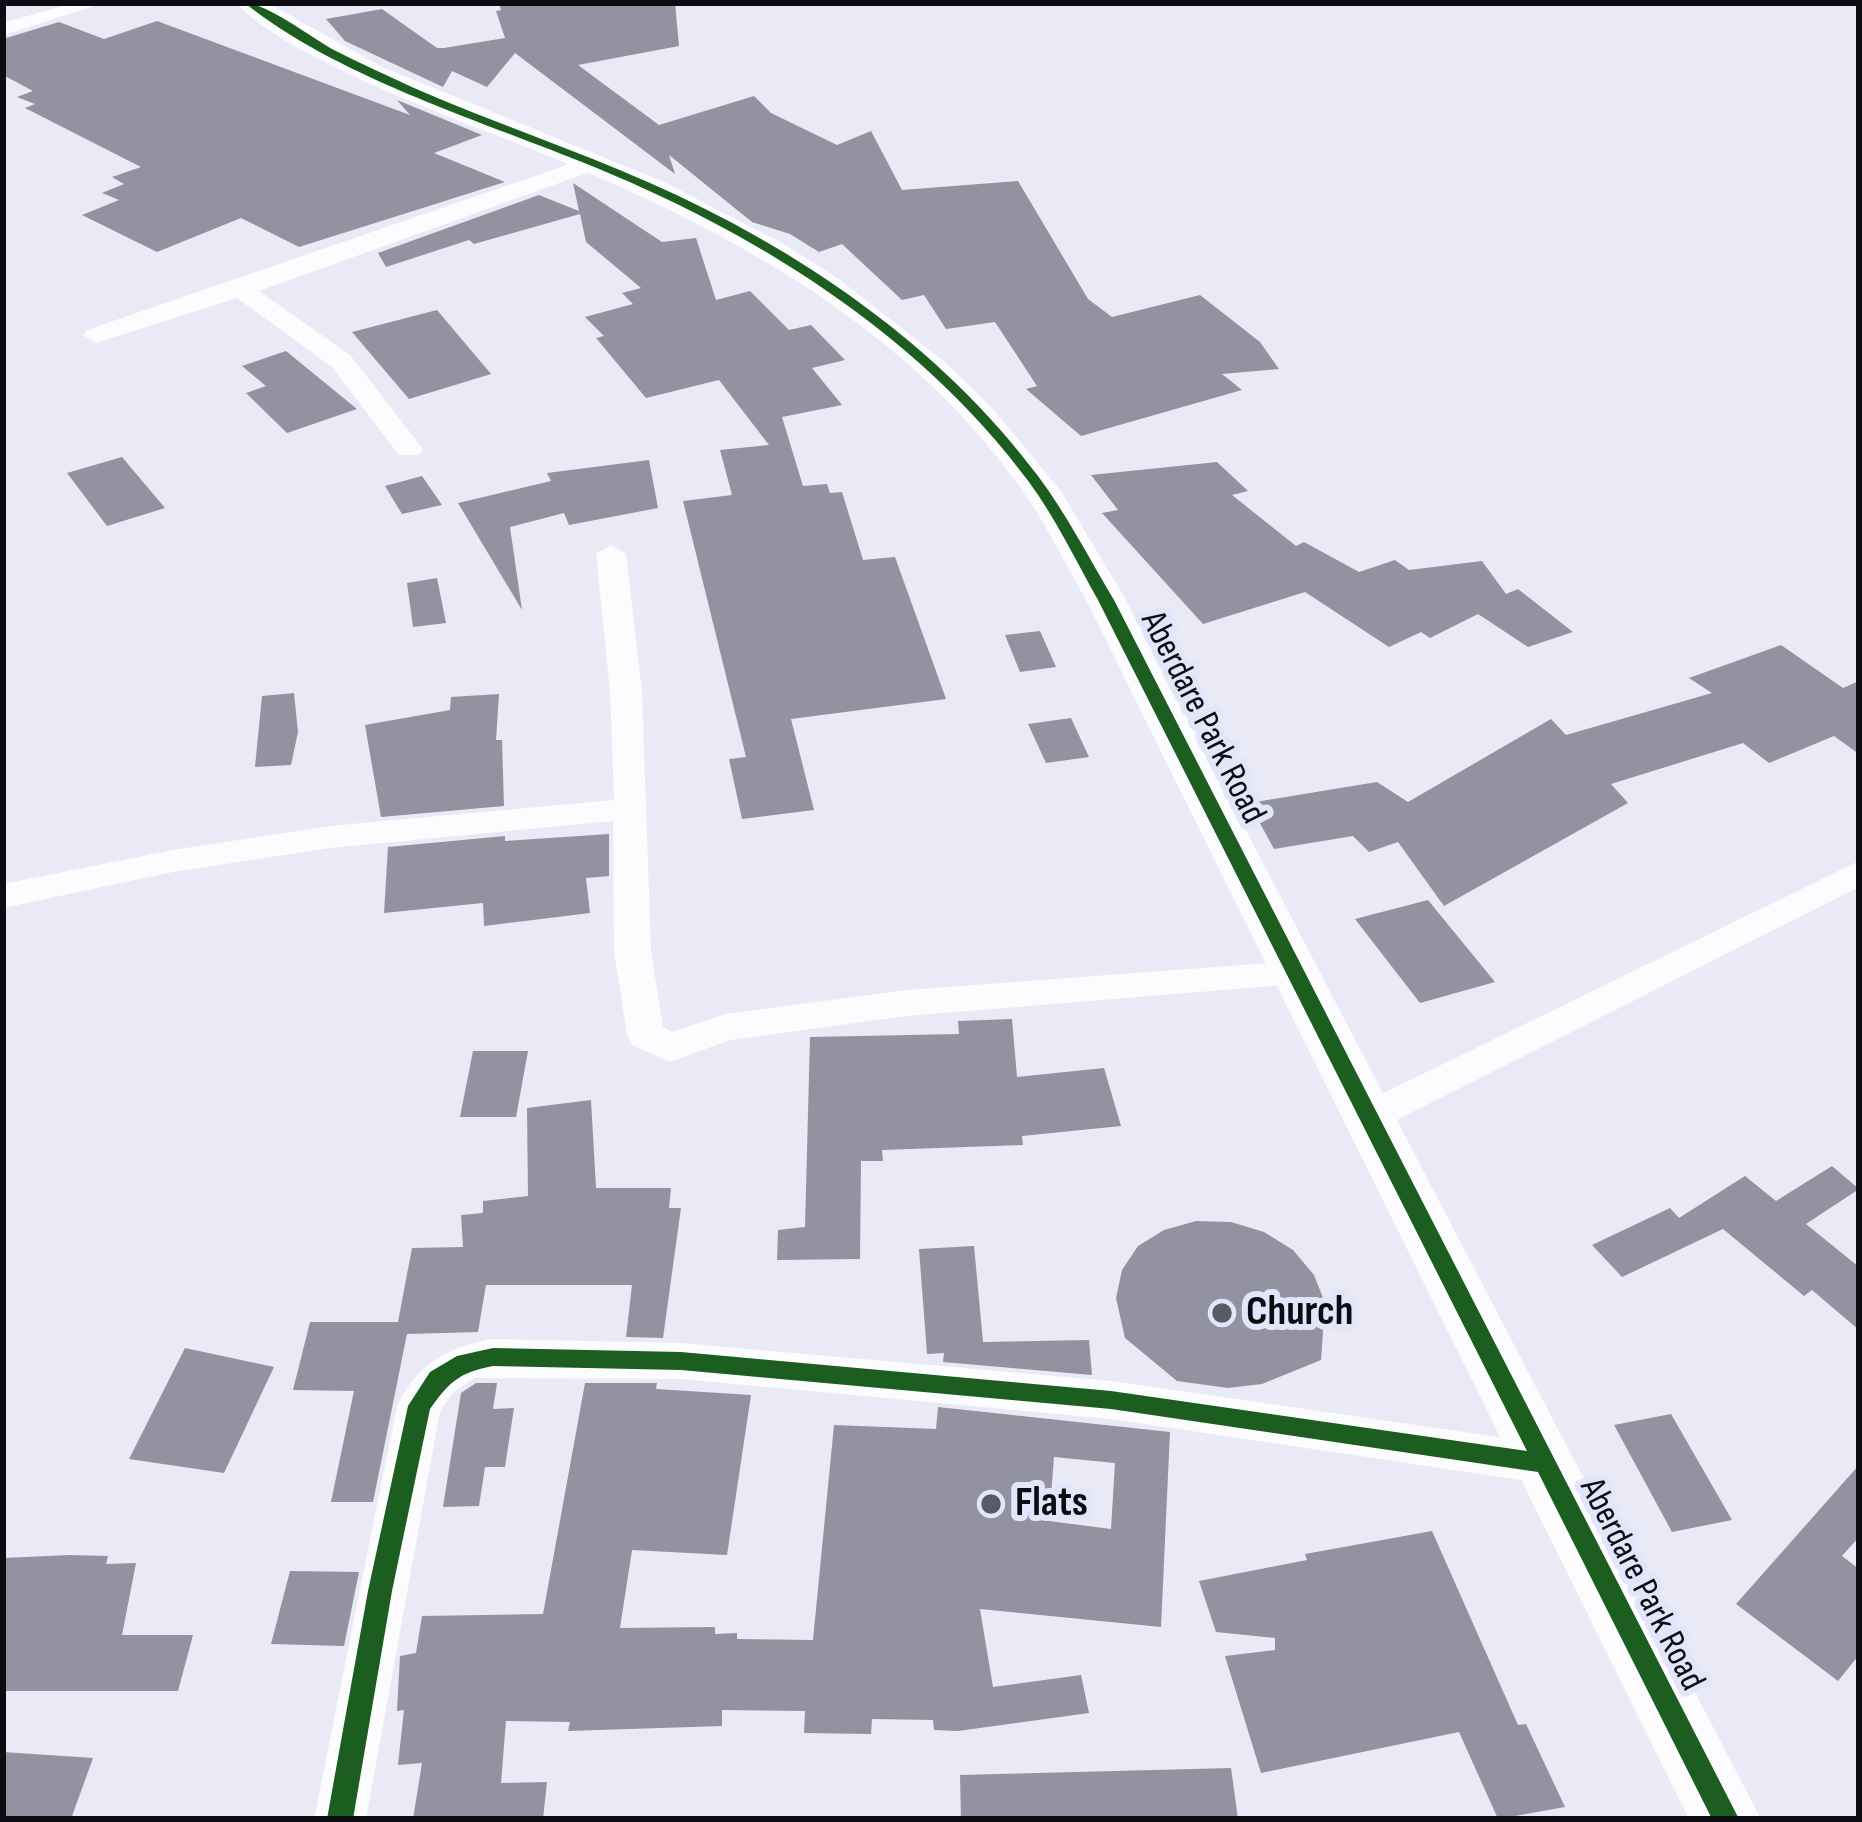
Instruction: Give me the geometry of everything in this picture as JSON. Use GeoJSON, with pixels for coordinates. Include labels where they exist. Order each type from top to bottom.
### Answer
{"type":"FeatureCollection","features":[{"type":"Feature","properties":{"kind":"street"},"geometry":{"type":"LineString","coordinates":[[3,29],[94,3]]}},
{"type":"Feature","properties":{"kind":"street","name":"Aberdare Park Road"},"geometry":{"type":"LineString","coordinates":[[250,3],[375,75],[593,163],[762,244],[829,285],[905,342],[1028,470],[1106,600],[1726,1819]]}},
{"type":"Feature","properties":{"kind":"street"},"geometry":{"type":"LineString","coordinates":[[96,335],[240,289],[593,163]]}},
{"type":"Feature","properties":{"kind":"street"},"geometry":{"type":"LineString","coordinates":[[240,289],[341,361],[409,448]]}},
{"type":"Feature","properties":{"kind":"street"},"geometry":{"type":"LineString","coordinates":[[611,554],[626,692],[629,893],[637,999],[646,1034],[670,1048],[725,1027],[907,1003],[1296,974]]}},
{"type":"Feature","properties":{"kind":"street"},"geometry":{"type":"LineString","coordinates":[[3,896],[173,861],[330,837],[631,809]]}},
{"type":"Feature","properties":{"kind":"street"},"geometry":{"type":"LineString","coordinates":[[1367,1118],[1859,873]]}},
{"type":"Feature","properties":{"kind":"street"},"geometry":{"type":"LineString","coordinates":[[340,1819],[419,1406],[438,1379],[465,1362],[493,1357],[680,1361],[1111,1400],[1541,1463]]}},
{"type":"Feature","properties":{"kind":"building"},"geometry":{"type":"Polygon","coordinates":[[[499,3],[675,3],[679,46],[578,65],[659,125],[754,96],[771,113],[837,145],[871,131],[902,190],[1018,181],[1088,299],[1112,317],[1200,295],[1260,342],[1279,369],[1222,374],[1242,390],[1081,436],[1026,389],[1037,386],[995,322],[946,329],[924,295],[902,300],[842,244],[819,252],[790,234],[752,222],[669,155],[675,174],[515,53],[487,87],[452,71],[443,87],[345,41],[326,19],[382,9],[437,48],[444,48],[505,38],[496,11],[501,10],[499,3]]]}},
{"type":"Feature","properties":{"kind":"building"},"geometry":{"type":"Polygon","coordinates":[[[157,21],[410,115],[397,100],[482,135],[434,153],[505,182],[299,247],[241,218],[157,252],[82,215],[119,200],[102,193],[124,184],[112,177],[141,167],[25,108],[35,104],[17,97],[33,91],[3,75],[3,39],[59,22],[104,39],[157,21]]]}},
{"type":"Feature","properties":{"kind":"building"},"geometry":{"type":"Polygon","coordinates":[[[573,183],[662,242],[696,238],[716,300],[750,291],[789,330],[811,325],[845,360],[812,368],[842,405],[782,417],[803,486],[827,484],[830,493],[842,492],[863,560],[895,557],[946,699],[791,719],[814,810],[742,819],[729,759],[746,757],[683,501],[732,495],[720,450],[769,445],[719,380],[646,398],[596,338],[604,336],[585,317],[633,304],[622,293],[641,288],[586,242],[580,214],[474,244],[469,240],[386,267],[378,253],[539,195],[579,211],[573,183]]]}},
{"type":"Feature","properties":{"kind":"building"},"geometry":{"type":"Polygon","coordinates":[[[437,310],[491,374],[409,399],[352,332],[437,310]]]}},
{"type":"Feature","properties":{"kind":"building"},"geometry":{"type":"Polygon","coordinates":[[[286,351],[357,409],[287,433],[246,393],[266,386],[242,366],[286,351]]]}},
{"type":"Feature","properties":{"kind":"building"},"geometry":{"type":"Polygon","coordinates":[[[122,457],[165,508],[107,526],[67,473],[122,457]]]}},
{"type":"Feature","properties":{"kind":"building"},"geometry":{"type":"Polygon","coordinates":[[[649,460],[658,508],[569,525],[564,513],[510,527],[522,610],[458,503],[551,481],[547,473],[649,460]]]}},
{"type":"Feature","properties":{"kind":"building"},"geometry":{"type":"Polygon","coordinates":[[[1217,462],[1248,491],[1232,495],[1296,546],[1304,542],[1359,572],[1395,560],[1409,570],[1482,561],[1506,594],[1518,589],[1573,632],[1528,647],[1478,614],[1430,638],[1421,632],[1389,647],[1305,592],[1203,624],[1102,513],[1118,510],[1091,475],[1217,462]]]}},
{"type":"Feature","properties":{"kind":"building"},"geometry":{"type":"Polygon","coordinates":[[[422,476],[442,505],[402,514],[385,486],[422,476]]]}},
{"type":"Feature","properties":{"kind":"building"},"geometry":{"type":"Polygon","coordinates":[[[437,578],[446,623],[413,627],[407,583],[437,578]]]}},
{"type":"Feature","properties":{"kind":"building"},"geometry":{"type":"Polygon","coordinates":[[[1040,631],[1056,667],[1020,672],[1005,635],[1040,631]]]}},
{"type":"Feature","properties":{"kind":"building"},"geometry":{"type":"Polygon","coordinates":[[[1781,645],[1843,688],[1859,681],[1859,754],[1834,736],[1769,763],[1743,743],[1611,784],[1628,803],[1444,906],[1398,842],[1369,852],[1353,836],[1274,849],[1249,803],[1377,782],[1408,802],[1551,719],[1566,735],[1712,693],[1689,678],[1781,645]]]}},
{"type":"Feature","properties":{"kind":"building"},"geometry":{"type":"Polygon","coordinates":[[[294,693],[298,732],[291,765],[255,767],[262,696],[294,693]]]}},
{"type":"Feature","properties":{"kind":"building"},"geometry":{"type":"Polygon","coordinates":[[[499,694],[496,740],[502,740],[504,806],[381,817],[365,725],[450,710],[451,697],[499,694]]]}},
{"type":"Feature","properties":{"kind":"building"},"geometry":{"type":"Polygon","coordinates":[[[1071,718],[1089,757],[1046,763],[1028,724],[1071,718]]]}},
{"type":"Feature","properties":{"kind":"building"},"geometry":{"type":"Polygon","coordinates":[[[609,834],[609,876],[586,878],[590,913],[484,926],[483,903],[384,913],[388,847],[505,836],[505,841],[609,834]]]}},
{"type":"Feature","properties":{"kind":"building"},"geometry":{"type":"Polygon","coordinates":[[[1428,900],[1495,982],[1420,1003],[1355,919],[1428,900]]]}},
{"type":"Feature","properties":{"kind":"building"},"geometry":{"type":"Polygon","coordinates":[[[1012,1019],[1017,1077],[1104,1068],[1121,1126],[1022,1136],[1023,1145],[882,1150],[883,1161],[861,1161],[860,1259],[777,1260],[778,1230],[805,1227],[810,1037],[959,1034],[958,1021],[1012,1019]]]}},
{"type":"Feature","properties":{"kind":"building"},"geometry":{"type":"Polygon","coordinates":[[[473,1051],[528,1051],[516,1117],[460,1117],[473,1051]]]}},
{"type":"Feature","properties":{"kind":"building"},"geometry":{"type":"Polygon","coordinates":[[[591,1100],[596,1188],[671,1188],[669,1208],[681,1208],[663,1338],[626,1337],[632,1285],[486,1285],[478,1332],[407,1334],[373,1502],[331,1502],[354,1391],[293,1390],[310,1322],[398,1322],[412,1248],[463,1247],[461,1215],[483,1213],[483,1201],[528,1196],[527,1108],[591,1100]]]}},
{"type":"Feature","properties":{"kind":"building"},"geometry":{"type":"Polygon","coordinates":[[[1832,1166],[1859,1189],[1806,1224],[1859,1267],[1859,1330],[1812,1290],[1804,1296],[1723,1229],[1622,1277],[1592,1245],[1670,1208],[1679,1218],[1745,1176],[1776,1201],[1832,1166]]]}},
{"type":"Feature","properties":{"kind":"building","name":"Church"},"geometry":{"type":"Polygon","coordinates":[[[1196,1221],[1231,1222],[1264,1232],[1293,1250],[1314,1275],[1325,1303],[1321,1360],[1262,1384],[1228,1388],[1177,1381],[1125,1338],[1116,1298],[1122,1270],[1138,1246],[1164,1230],[1196,1221]]]}},
{"type":"Feature","properties":{"kind":"building"},"geometry":{"type":"Polygon","coordinates":[[[974,1246],[983,1342],[1089,1340],[1092,1375],[943,1362],[944,1353],[927,1354],[919,1249],[974,1246]]]}},
{"type":"Feature","properties":{"kind":"building"},"geometry":{"type":"Polygon","coordinates":[[[185,1348],[274,1367],[224,1473],[129,1459],[185,1348]]]}},
{"type":"Feature","properties":{"kind":"building"},"geometry":{"type":"Polygon","coordinates":[[[476,1383],[497,1383],[493,1409],[514,1408],[505,1467],[485,1467],[479,1506],[443,1507],[461,1393],[476,1383]]]}},
{"type":"Feature","properties":{"kind":"building"},"geometry":{"type":"Polygon","coordinates":[[[585,1383],[657,1383],[656,1389],[751,1395],[727,1555],[632,1550],[620,1628],[715,1627],[715,1634],[737,1633],[737,1639],[813,1640],[834,1425],[936,1429],[938,1407],[1170,1432],[1161,1627],[980,1609],[993,1687],[1081,1675],[1089,1713],[958,1731],[934,1730],[933,1720],[872,1719],[871,1734],[804,1733],[805,1711],[722,1710],[722,1726],[568,1731],[570,1722],[506,1721],[501,1783],[547,1782],[543,1819],[413,1819],[422,1763],[398,1765],[404,1710],[397,1711],[400,1656],[416,1653],[422,1616],[543,1614],[585,1383]],[[1054,1457],[1049,1521],[1111,1529],[1115,1463],[1054,1457]]]}},
{"type":"Feature","properties":{"kind":"building"},"geometry":{"type":"Polygon","coordinates":[[[1671,1414],[1732,1520],[1672,1532],[1614,1425],[1671,1414]]]}},
{"type":"Feature","properties":{"kind":"building"},"geometry":{"type":"Polygon","coordinates":[[[1859,1465],[1859,1537],[1842,1556],[1859,1569],[1859,1655],[1838,1681],[1736,1604],[1859,1465]]]}},
{"type":"Feature","properties":{"kind":"building"},"geometry":{"type":"Polygon","coordinates":[[[1432,1531],[1518,1725],[1526,1724],[1565,1807],[1498,1819],[1459,1732],[1261,1773],[1225,1656],[1275,1650],[1275,1638],[1216,1632],[1199,1581],[1307,1560],[1305,1554],[1432,1531]]]}},
{"type":"Feature","properties":{"kind":"building"},"geometry":{"type":"Polygon","coordinates":[[[108,1556],[106,1564],[136,1563],[122,1635],[193,1635],[178,1691],[3,1691],[3,1558],[108,1556]]]}},
{"type":"Feature","properties":{"kind":"building"},"geometry":{"type":"Polygon","coordinates":[[[290,1571],[359,1572],[344,1646],[271,1644],[290,1571]]]}},
{"type":"Feature","properties":{"kind":"building"},"geometry":{"type":"Polygon","coordinates":[[[3,1752],[93,1758],[71,1819],[3,1819],[3,1752]]]}},
{"type":"Feature","properties":{"kind":"building"},"geometry":{"type":"Polygon","coordinates":[[[1231,1768],[1238,1819],[961,1819],[960,1775],[1231,1768]]]}},
{"type":"Feature","properties":{"kind":"cycle path"},"geometry":{"type":"LineString","coordinates":[[250,3],[372,73],[651,188],[771,250],[827,286],[933,369],[1025,468],[1106,600],[1726,1819]]}},
{"type":"Feature","properties":{"kind":"cycle path"},"geometry":{"type":"LineString","coordinates":[[340,1819],[419,1406],[438,1379],[465,1362],[493,1357],[681,1361],[1111,1400],[1541,1463]]}},
{"type":"Feature","properties":{"kind":"place","name":"Church"},"geometry":{"type":"Point","coordinates":[1222,1313]}},
{"type":"Feature","properties":{"kind":"place","name":"Flats"},"geometry":{"type":"Point","coordinates":[991,1504]}}]}
